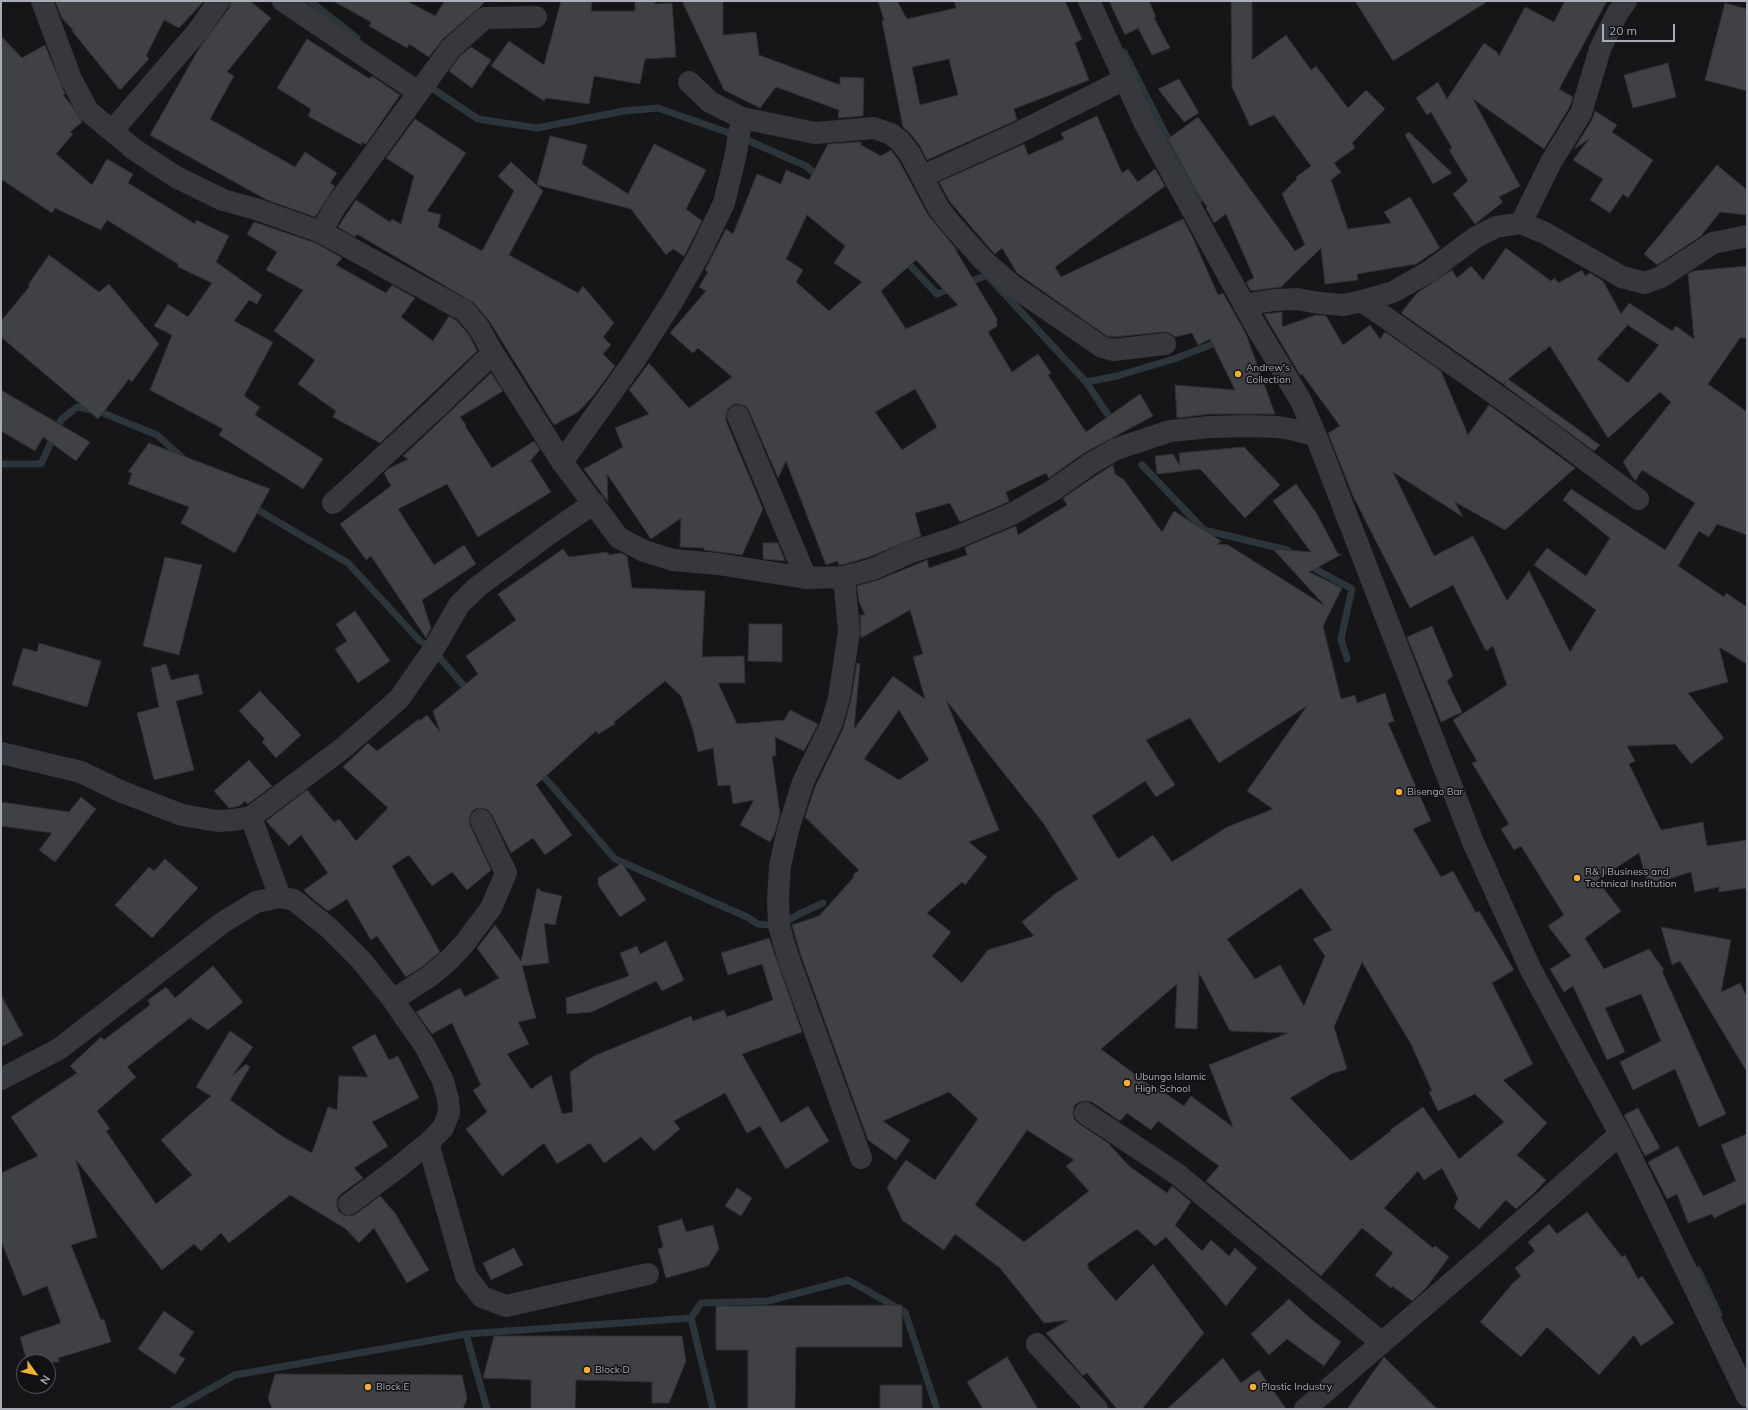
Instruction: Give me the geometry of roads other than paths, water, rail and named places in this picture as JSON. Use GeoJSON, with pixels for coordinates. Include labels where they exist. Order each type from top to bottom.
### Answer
{"type":"FeatureCollection","features":[{"type":"Feature","properties":{"kind":"street"},"geometry":{"type":"LineString","coordinates":[[42,1],[71,79],[88,111],[113,130],[135,150],[176,177],[223,200],[256,209],[321,232],[465,311],[479,328],[493,353],[562,462],[619,538],[644,551],[673,560],[718,564],[806,578],[844,577],[873,569],[911,552],[952,539],[1012,514],[1052,491],[1090,464],[1116,449],[1170,431],[1210,427],[1256,426],[1296,430],[1316,436]]}},
{"type":"Feature","properties":{"kind":"street"},"geometry":{"type":"LineString","coordinates":[[113,130],[198,31],[219,1]]}},
{"type":"Feature","properties":{"kind":"street"},"geometry":{"type":"LineString","coordinates":[[283,1],[418,92]]}},
{"type":"Feature","properties":{"kind":"street"},"geometry":{"type":"LineString","coordinates":[[1089,1],[1145,124],[1244,305],[1293,386],[1316,436],[1472,842],[1531,970],[1620,1134],[1747,1396]]}},
{"type":"Feature","properties":{"kind":"street"},"geometry":{"type":"LineString","coordinates":[[1521,222],[1551,162],[1581,113],[1600,49],[1617,14],[1626,1]]}},
{"type":"Feature","properties":{"kind":"street"},"geometry":{"type":"LineString","coordinates":[[321,232],[335,207],[451,48],[485,18],[536,17]]}},
{"type":"Feature","properties":{"kind":"street"},"geometry":{"type":"LineString","coordinates":[[923,176],[1018,133],[1125,79]]}},
{"type":"Feature","properties":{"kind":"street"},"geometry":{"type":"LineString","coordinates":[[689,82],[710,102],[742,118],[815,132],[874,128],[891,134],[900,141],[910,154],[937,205],[951,224],[984,260],[1013,286],[1102,347],[1113,350],[1165,344]]}},
{"type":"Feature","properties":{"kind":"street"},"geometry":{"type":"LineString","coordinates":[[562,462],[634,361],[672,302],[700,253],[724,203],[735,158],[742,118]]}},
{"type":"Feature","properties":{"kind":"street"},"geometry":{"type":"LineString","coordinates":[[1244,305],[1274,300],[1297,299],[1344,305],[1393,292],[1430,271],[1476,237],[1496,227],[1521,222],[1545,233],[1622,277],[1645,283],[1661,276],[1713,243],[1747,236]]}},
{"type":"Feature","properties":{"kind":"street"},"geometry":{"type":"LineString","coordinates":[[1362,301],[1532,420],[1638,499]]}},
{"type":"Feature","properties":{"kind":"street"},"geometry":{"type":"LineString","coordinates":[[333,503],[493,353]]}},
{"type":"Feature","properties":{"kind":"street"},"geometry":{"type":"LineString","coordinates":[[738,416],[806,578]]}},
{"type":"Feature","properties":{"kind":"street"},"geometry":{"type":"LineString","coordinates":[[1,753],[81,772],[127,794],[182,814],[217,821],[251,817],[343,748],[399,699],[433,650],[459,605],[476,588],[594,503]]}},
{"type":"Feature","properties":{"kind":"street"},"geometry":{"type":"LineString","coordinates":[[844,577],[849,632],[840,698],[831,725],[803,782],[788,830],[780,866],[778,899],[780,926],[788,957],[861,1158]]}},
{"type":"Feature","properties":{"kind":"street"},"geometry":{"type":"LineString","coordinates":[[251,817],[280,897]]}},
{"type":"Feature","properties":{"kind":"street"},"geometry":{"type":"LineString","coordinates":[[393,1000],[430,976],[449,960],[464,944],[491,908],[506,874],[481,820]]}},
{"type":"Feature","properties":{"kind":"street"},"geometry":{"type":"LineString","coordinates":[[1,1079],[59,1049],[222,923],[256,902],[280,897],[294,900],[329,928],[361,960],[393,1000],[425,1046],[442,1081],[448,1099],[449,1113],[442,1128],[400,1166],[349,1204]]}},
{"type":"Feature","properties":{"kind":"street"},"geometry":{"type":"LineString","coordinates":[[1084,1113],[1177,1174],[1382,1343]]}},
{"type":"Feature","properties":{"kind":"street"},"geometry":{"type":"LineString","coordinates":[[1305,1409],[1620,1134]]}},
{"type":"Feature","properties":{"kind":"street"},"geometry":{"type":"LineString","coordinates":[[428,1142],[466,1276],[482,1297],[506,1306],[648,1274]]}},
{"type":"Feature","properties":{"kind":"street"},"geometry":{"type":"LineString","coordinates":[[1037,1344],[1098,1409]]}},
{"type":"Feature","properties":{"kind":"waterway"},"geometry":{"type":"LineString","coordinates":[[310,1],[357,38]]}},
{"type":"Feature","properties":{"kind":"waterway"},"geometry":{"type":"LineString","coordinates":[[1124,52],[1199,200]]}},
{"type":"Feature","properties":{"kind":"waterway"},"geometry":{"type":"LineString","coordinates":[[427,85],[478,119],[537,128],[624,111],[658,108],[738,136],[806,166],[820,178]]}},
{"type":"Feature","properties":{"kind":"waterway"},"geometry":{"type":"LineString","coordinates":[[904,259],[937,294],[953,288]]}},
{"type":"Feature","properties":{"kind":"waterway"},"geometry":{"type":"LineString","coordinates":[[965,284],[987,275],[1086,382],[1117,376],[1174,359],[1221,341]]}},
{"type":"Feature","properties":{"kind":"waterway"},"geometry":{"type":"LineString","coordinates":[[1086,382],[1114,424]]}},
{"type":"Feature","properties":{"kind":"waterway"},"geometry":{"type":"LineString","coordinates":[[1,464],[41,464],[61,420],[77,407],[98,411],[157,435],[185,460]]}},
{"type":"Feature","properties":{"kind":"waterway"},"geometry":{"type":"LineString","coordinates":[[1142,465],[1204,530],[1287,550],[1293,554]]}},
{"type":"Feature","properties":{"kind":"waterway"},"geometry":{"type":"LineString","coordinates":[[251,506],[348,563],[419,640],[433,650],[470,693]]}},
{"type":"Feature","properties":{"kind":"waterway"},"geometry":{"type":"LineString","coordinates":[[1306,564],[1352,589],[1341,639],[1347,659]]}},
{"type":"Feature","properties":{"kind":"waterway"},"geometry":{"type":"LineString","coordinates":[[539,771],[615,859],[747,917],[758,924],[779,926],[799,914],[823,903]]}},
{"type":"Feature","properties":{"kind":"waterway"},"geometry":{"type":"LineString","coordinates":[[1698,1270],[1719,1314]]}},
{"type":"Feature","properties":{"kind":"waterway"},"geometry":{"type":"LineString","coordinates":[[174,1409],[235,1375],[466,1334],[691,1318],[701,1303],[768,1301],[848,1280],[905,1312],[937,1409]]}},
{"type":"Feature","properties":{"kind":"waterway"},"geometry":{"type":"LineString","coordinates":[[691,1318],[713,1409]]}},
{"type":"Feature","properties":{"kind":"waterway"},"geometry":{"type":"LineString","coordinates":[[466,1334],[487,1409]]}},
{"type":"Feature","properties":{"kind":"place","name":"Andrew's Collection"},"geometry":{"type":"Point","coordinates":[1238,374]}},
{"type":"Feature","properties":{"kind":"place","name":"Bisengo Bar"},"geometry":{"type":"Point","coordinates":[1399,792]}},
{"type":"Feature","properties":{"kind":"place","name":"R& J Business and Technical Institution"},"geometry":{"type":"Point","coordinates":[1577,878]}},
{"type":"Feature","properties":{"kind":"place","name":"Ubungo Islamic High School"},"geometry":{"type":"Point","coordinates":[1127,1083]}},
{"type":"Feature","properties":{"kind":"place","name":"Block D"},"geometry":{"type":"Point","coordinates":[587,1370]}},
{"type":"Feature","properties":{"kind":"place","name":"Block E"},"geometry":{"type":"Point","coordinates":[368,1387]}},
{"type":"Feature","properties":{"kind":"place","name":"Plastic Industry"},"geometry":{"type":"Point","coordinates":[1253,1387]}}]}
